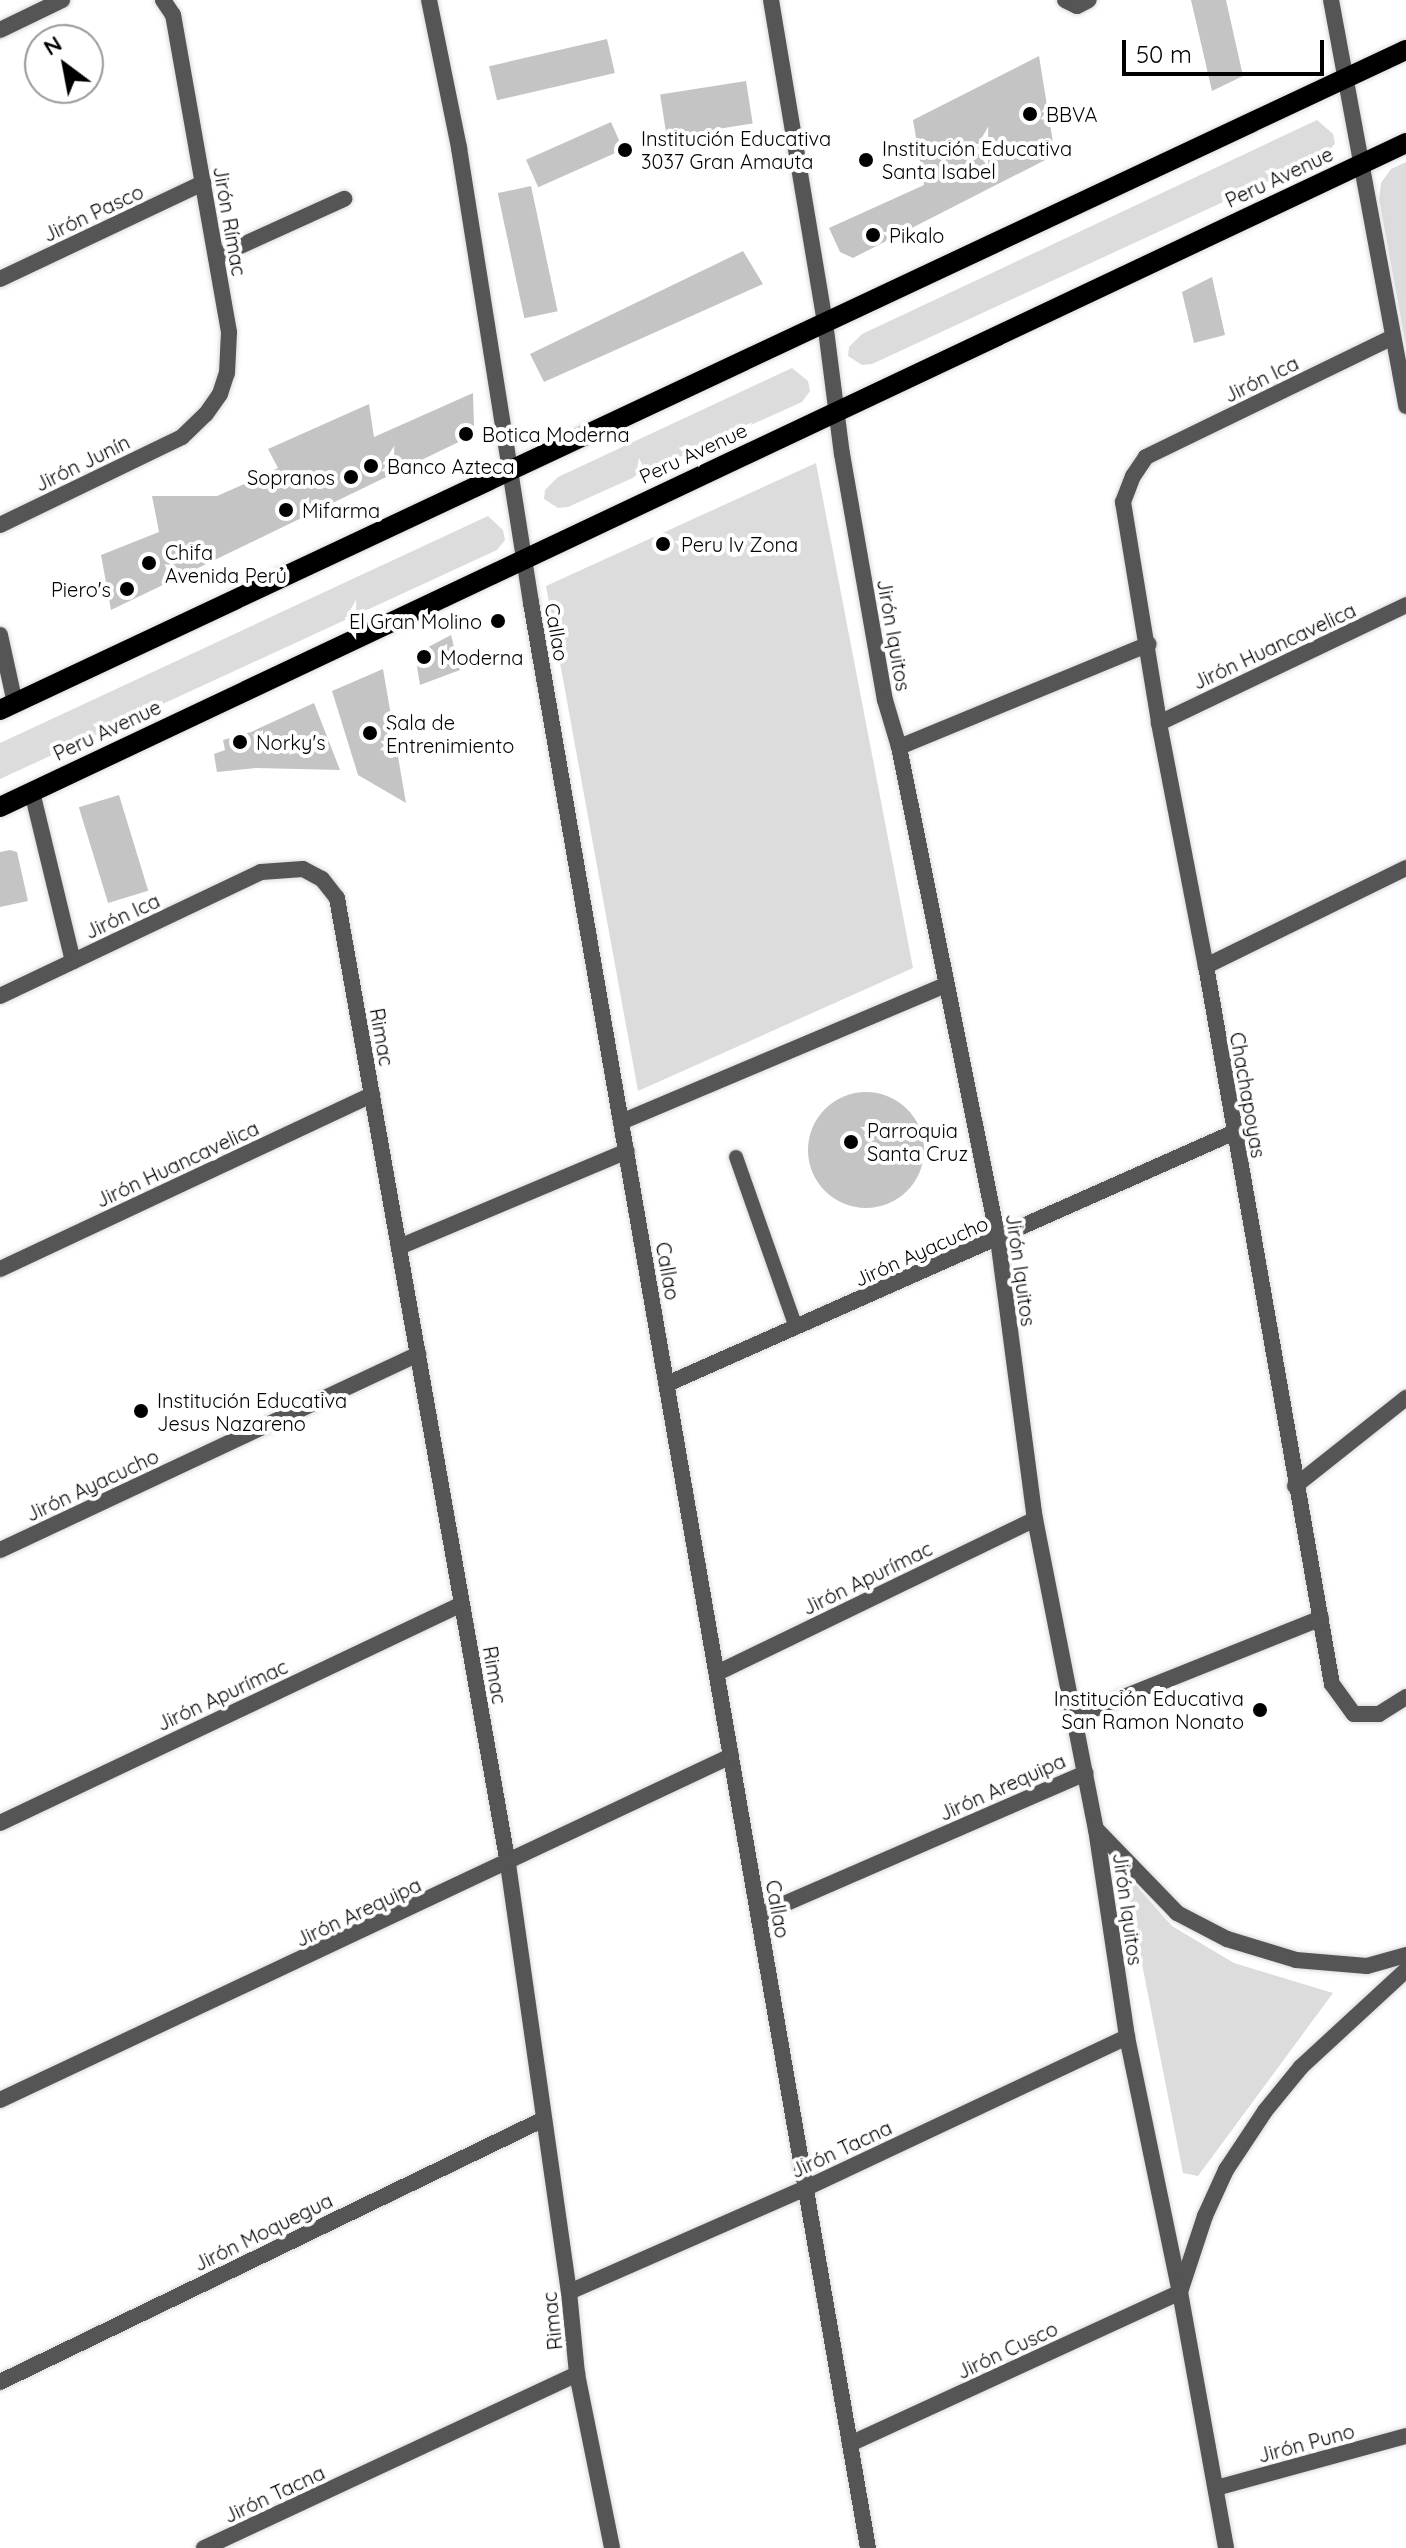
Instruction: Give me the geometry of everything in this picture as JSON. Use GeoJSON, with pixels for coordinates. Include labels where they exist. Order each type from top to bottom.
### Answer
{"type":"FeatureCollection","features":[{"type":"Feature","properties":{"kind":"main road"},"geometry":{"type":"LineString","coordinates":[[7,707],[1406,50]]}},
{"type":"Feature","properties":{"kind":"main road","name":"Peru Avenue"},"geometry":{"type":"LineString","coordinates":[[0,807],[1406,143]]}},
{"type":"Feature","properties":{"kind":"street"},"geometry":{"type":"LineString","coordinates":[[0,30],[62,0]]}},
{"type":"Feature","properties":{"kind":"street","name":"Jirón Rímac"},"geometry":{"type":"LineString","coordinates":[[163,0],[173,15],[229,332],[227,373],[213,404],[182,437]]}},
{"type":"Feature","properties":{"kind":"street","name":"Callao"},"geometry":{"type":"LineString","coordinates":[[429,0],[459,148],[509,470],[868,2548]]}},
{"type":"Feature","properties":{"kind":"street","name":"Jirón Iquitos"},"geometry":{"type":"LineString","coordinates":[[771,0],[885,700],[899,747],[998,1239],[1035,1519],[1096,1829],[1127,2037],[1180,2292],[1216,2488],[1221,2546]]}},
{"type":"Feature","properties":{"kind":"street"},"geometry":{"type":"LineString","coordinates":[[1065,0],[1077,6],[1089,0]]}},
{"type":"Feature","properties":{"kind":"street"},"geometry":{"type":"LineString","coordinates":[[1331,0],[1406,406]]}},
{"type":"Feature","properties":{"kind":"street","name":"Jirón Pasco"},"geometry":{"type":"LineString","coordinates":[[0,279],[203,183]]}},
{"type":"Feature","properties":{"kind":"street"},"geometry":{"type":"LineString","coordinates":[[216,257],[344,199]]}},
{"type":"Feature","properties":{"kind":"street","name":"Jirón Ica"},"geometry":{"type":"LineString","coordinates":[[1146,457],[1393,337]]}},
{"type":"Feature","properties":{"kind":"street","name":"Jirón Junín"},"geometry":{"type":"LineString","coordinates":[[0,525],[182,437]]}},
{"type":"Feature","properties":{"kind":"street","name":"Chachapoyas"},"geometry":{"type":"LineString","coordinates":[[1146,457],[1133,476],[1123,502],[1149,644],[1159,723],[1206,966],[1332,1684],[1354,1714],[1379,1714],[1406,1697]]}},
{"type":"Feature","properties":{"kind":"street","name":"Jirón Huancavelica"},"geometry":{"type":"LineString","coordinates":[[1159,723],[1406,605]]}},
{"type":"Feature","properties":{"kind":"street"},"geometry":{"type":"LineString","coordinates":[[0,635],[7,707]]}},
{"type":"Feature","properties":{"kind":"street"},"geometry":{"type":"LineString","coordinates":[[899,747],[1149,644]]}},
{"type":"Feature","properties":{"kind":"street"},"geometry":{"type":"LineString","coordinates":[[32,792],[73,961]]}},
{"type":"Feature","properties":{"kind":"street"},"geometry":{"type":"LineString","coordinates":[[1206,966],[1406,868]]}},
{"type":"Feature","properties":{"kind":"street","name":"Rimac"},"geometry":{"type":"LineString","coordinates":[[261,872],[303,869],[322,879],[337,898],[508,1864],[569,2292],[577,2374],[612,2548]]}},
{"type":"Feature","properties":{"kind":"street","name":"Jirón Ica"},"geometry":{"type":"LineString","coordinates":[[0,996],[261,872]]}},
{"type":"Feature","properties":{"kind":"street"},"geometry":{"type":"LineString","coordinates":[[621,1122],[946,985]]}},
{"type":"Feature","properties":{"kind":"street","name":"Jirón Huancavelica"},"geometry":{"type":"LineString","coordinates":[[0,1269],[372,1095]]}},
{"type":"Feature","properties":{"kind":"street","name":"Jirón Ayacucho"},"geometry":{"type":"LineString","coordinates":[[667,1384],[1235,1132]]}},
{"type":"Feature","properties":{"kind":"street"},"geometry":{"type":"LineString","coordinates":[[399,1247],[627,1151]]}},
{"type":"Feature","properties":{"kind":"street","name":"Jirón Ayacucho"},"geometry":{"type":"LineString","coordinates":[[0,1550],[418,1354]]}},
{"type":"Feature","properties":{"kind":"street"},"geometry":{"type":"LineString","coordinates":[[1295,1486],[1406,1398]]}},
{"type":"Feature","properties":{"kind":"street","name":"Jirón Apurímac"},"geometry":{"type":"LineString","coordinates":[[717,1673],[1035,1519]]}},
{"type":"Feature","properties":{"kind":"street","name":"Jirón Apurímac"},"geometry":{"type":"LineString","coordinates":[[0,1823],[462,1604]]}},
{"type":"Feature","properties":{"kind":"street"},"geometry":{"type":"LineString","coordinates":[[1074,1717],[1321,1618]]}},
{"type":"Feature","properties":{"kind":"street","name":"Jirón Arequipa"},"geometry":{"type":"LineString","coordinates":[[0,2100],[508,1864],[731,1756]]}},
{"type":"Feature","properties":{"kind":"street","name":"Jirón Arequipa"},"geometry":{"type":"LineString","coordinates":[[759,1915],[1085,1773]]}},
{"type":"Feature","properties":{"kind":"street"},"geometry":{"type":"LineString","coordinates":[[1096,1829],[1177,1913],[1227,1939],[1296,1960],[1367,1966],[1406,1955]]}},
{"type":"Feature","properties":{"kind":"street"},"geometry":{"type":"LineString","coordinates":[[1180,2292],[1205,2216],[1226,2170],[1265,2111],[1301,2067],[1406,1970]]}},
{"type":"Feature","properties":{"kind":"street","name":"Jirón Tacna"},"geometry":{"type":"LineString","coordinates":[[569,2292],[806,2188],[1127,2037]]}},
{"type":"Feature","properties":{"kind":"street","name":"Jirón Moquegua"},"geometry":{"type":"LineString","coordinates":[[0,2382],[544,2119]]}},
{"type":"Feature","properties":{"kind":"street","name":"Jirón Cusco"},"geometry":{"type":"LineString","coordinates":[[850,2444],[1180,2292]]}},
{"type":"Feature","properties":{"kind":"street","name":"Jirón Tacna"},"geometry":{"type":"LineString","coordinates":[[204,2548],[577,2374]]}},
{"type":"Feature","properties":{"kind":"street","name":"Jirón Puno"},"geometry":{"type":"LineString","coordinates":[[1216,2488],[1406,2436]]}},
{"type":"Feature","properties":{"kind":"lane"},"geometry":{"type":"LineString","coordinates":[[736,1157],[796,1327]]}},
{"type":"Feature","properties":{"kind":"shaded area"},"geometry":{"type":"Polygon","coordinates":[[[1317,120],[1333,134],[1335,143],[1327,154],[872,364],[862,365],[848,356],[849,347],[862,334],[1317,120]]]}},
{"type":"Feature","properties":{"kind":"shaded area"},"geometry":{"type":"Polygon","coordinates":[[[1406,162],[1406,346],[1379,199],[1381,183],[1391,169],[1406,162]]]}},
{"type":"Feature","properties":{"kind":"shaded area"},"geometry":{"type":"Polygon","coordinates":[[[792,368],[808,381],[810,391],[802,402],[568,507],[558,508],[544,499],[545,490],[558,477],[792,368]]]}},
{"type":"Feature","properties":{"kind":"shaded area"},"geometry":{"type":"Polygon","coordinates":[[[816,463],[913,968],[638,1091],[546,586],[816,463]]]}},
{"type":"Feature","properties":{"kind":"shaded area"},"geometry":{"type":"Polygon","coordinates":[[[488,516],[503,530],[505,540],[497,550],[0,779],[0,743],[488,516]]]}},
{"type":"Feature","properties":{"kind":"shaded area"},"geometry":{"type":"Polygon","coordinates":[[[1124,1872],[1172,1926],[1234,1963],[1333,1993],[1198,2176],[1183,2173],[1124,1872]]]}},
{"type":"Feature","properties":{"kind":"building"},"geometry":{"type":"Polygon","coordinates":[[[1191,0],[1226,0],[1243,76],[1212,91],[1191,0]]]}},
{"type":"Feature","properties":{"kind":"building"},"geometry":{"type":"Polygon","coordinates":[[[607,39],[615,73],[497,100],[489,66],[607,39]]]}},
{"type":"Feature","properties":{"kind":"building"},"geometry":{"type":"Polygon","coordinates":[[[1039,56],[1055,155],[853,258],[840,252],[829,228],[924,185],[913,120],[1039,56]]]}},
{"type":"Feature","properties":{"kind":"building"},"geometry":{"type":"Polygon","coordinates":[[[746,81],[753,123],[667,137],[660,95],[746,81]]]}},
{"type":"Feature","properties":{"kind":"building"},"geometry":{"type":"Polygon","coordinates":[[[611,122],[623,149],[538,187],[526,160],[611,122]]]}},
{"type":"Feature","properties":{"kind":"building"},"geometry":{"type":"Polygon","coordinates":[[[531,186],[558,311],[524,318],[498,193],[531,186]]]}},
{"type":"Feature","properties":{"kind":"building"},"geometry":{"type":"Polygon","coordinates":[[[743,251],[763,284],[544,382],[530,354],[743,251]]]}},
{"type":"Feature","properties":{"kind":"building"},"geometry":{"type":"Polygon","coordinates":[[[1212,277],[1225,335],[1194,343],[1182,292],[1212,277]]]}},
{"type":"Feature","properties":{"kind":"building"},"geometry":{"type":"Polygon","coordinates":[[[473,393],[474,426],[469,437],[111,610],[101,555],[159,532],[152,496],[217,496],[278,468],[268,449],[369,404],[374,437],[473,393]]]}},
{"type":"Feature","properties":{"kind":"building"},"geometry":{"type":"Polygon","coordinates":[[[451,635],[460,670],[420,685],[415,654],[451,635]]]}},
{"type":"Feature","properties":{"kind":"building","name":"Sala de Entrenimiento"},"geometry":{"type":"Polygon","coordinates":[[[383,669],[406,803],[358,775],[332,691],[383,669]]]}},
{"type":"Feature","properties":{"kind":"building"},"geometry":{"type":"Polygon","coordinates":[[[314,703],[340,770],[256,768],[217,772],[214,754],[225,750],[223,740],[251,732],[314,703]]]}},
{"type":"Feature","properties":{"kind":"building"},"geometry":{"type":"Polygon","coordinates":[[[119,795],[148,891],[108,903],[79,807],[119,795]]]}},
{"type":"Feature","properties":{"kind":"building"},"geometry":{"type":"Polygon","coordinates":[[[0,852],[17,852],[28,901],[0,907],[0,852]]]}},
{"type":"Feature","properties":{"kind":"building"},"geometry":{"type":"Polygon","coordinates":[[[866,1092],[888,1096],[907,1109],[920,1128],[924,1150],[920,1172],[907,1191],[888,1204],[866,1208],[844,1204],[825,1191],[812,1172],[808,1150],[812,1128],[825,1109],[844,1096],[866,1092]]]}},
{"type":"Feature","properties":{"kind":"place","name":"BBVA"},"geometry":{"type":"Point","coordinates":[1030,114]}},
{"type":"Feature","properties":{"kind":"place","name":"Institución Educativa 3037 Gran Amauta"},"geometry":{"type":"Point","coordinates":[625,150]}},
{"type":"Feature","properties":{"kind":"place","name":"Institución Educativa Santa Isabel"},"geometry":{"type":"Point","coordinates":[866,160]}},
{"type":"Feature","properties":{"kind":"place","name":"Pikalo"},"geometry":{"type":"Point","coordinates":[873,235]}},
{"type":"Feature","properties":{"kind":"place","name":"Botica Moderna"},"geometry":{"type":"Point","coordinates":[466,434]}},
{"type":"Feature","properties":{"kind":"place","name":"Banco Azteca"},"geometry":{"type":"Point","coordinates":[371,466]}},
{"type":"Feature","properties":{"kind":"place","name":"Sopranos"},"geometry":{"type":"Point","coordinates":[351,477]}},
{"type":"Feature","properties":{"kind":"place","name":"Mifarma"},"geometry":{"type":"Point","coordinates":[286,510]}},
{"type":"Feature","properties":{"kind":"place","name":"Peru Iv Zona"},"geometry":{"type":"Point","coordinates":[663,544]}},
{"type":"Feature","properties":{"kind":"place","name":"Chifa Avenida Perú"},"geometry":{"type":"Point","coordinates":[149,563]}},
{"type":"Feature","properties":{"kind":"place","name":"Piero's"},"geometry":{"type":"Point","coordinates":[127,589]}},
{"type":"Feature","properties":{"kind":"place","name":"El Gran Molino"},"geometry":{"type":"Point","coordinates":[498,621]}},
{"type":"Feature","properties":{"kind":"place","name":"Moderna"},"geometry":{"type":"Point","coordinates":[424,657]}},
{"type":"Feature","properties":{"kind":"place","name":"Sala de Entrenimiento"},"geometry":{"type":"Point","coordinates":[370,733]}},
{"type":"Feature","properties":{"kind":"place","name":"Norky's"},"geometry":{"type":"Point","coordinates":[240,742]}},
{"type":"Feature","properties":{"kind":"place","name":"Parroquia Santa Cruz"},"geometry":{"type":"Point","coordinates":[851,1142]}},
{"type":"Feature","properties":{"kind":"place","name":"Institución Educativa Jesus Nazareno"},"geometry":{"type":"Point","coordinates":[141,1411]}},
{"type":"Feature","properties":{"kind":"place","name":"Institución Educativa San Ramon Nonato"},"geometry":{"type":"Point","coordinates":[1260,1710]}}]}
